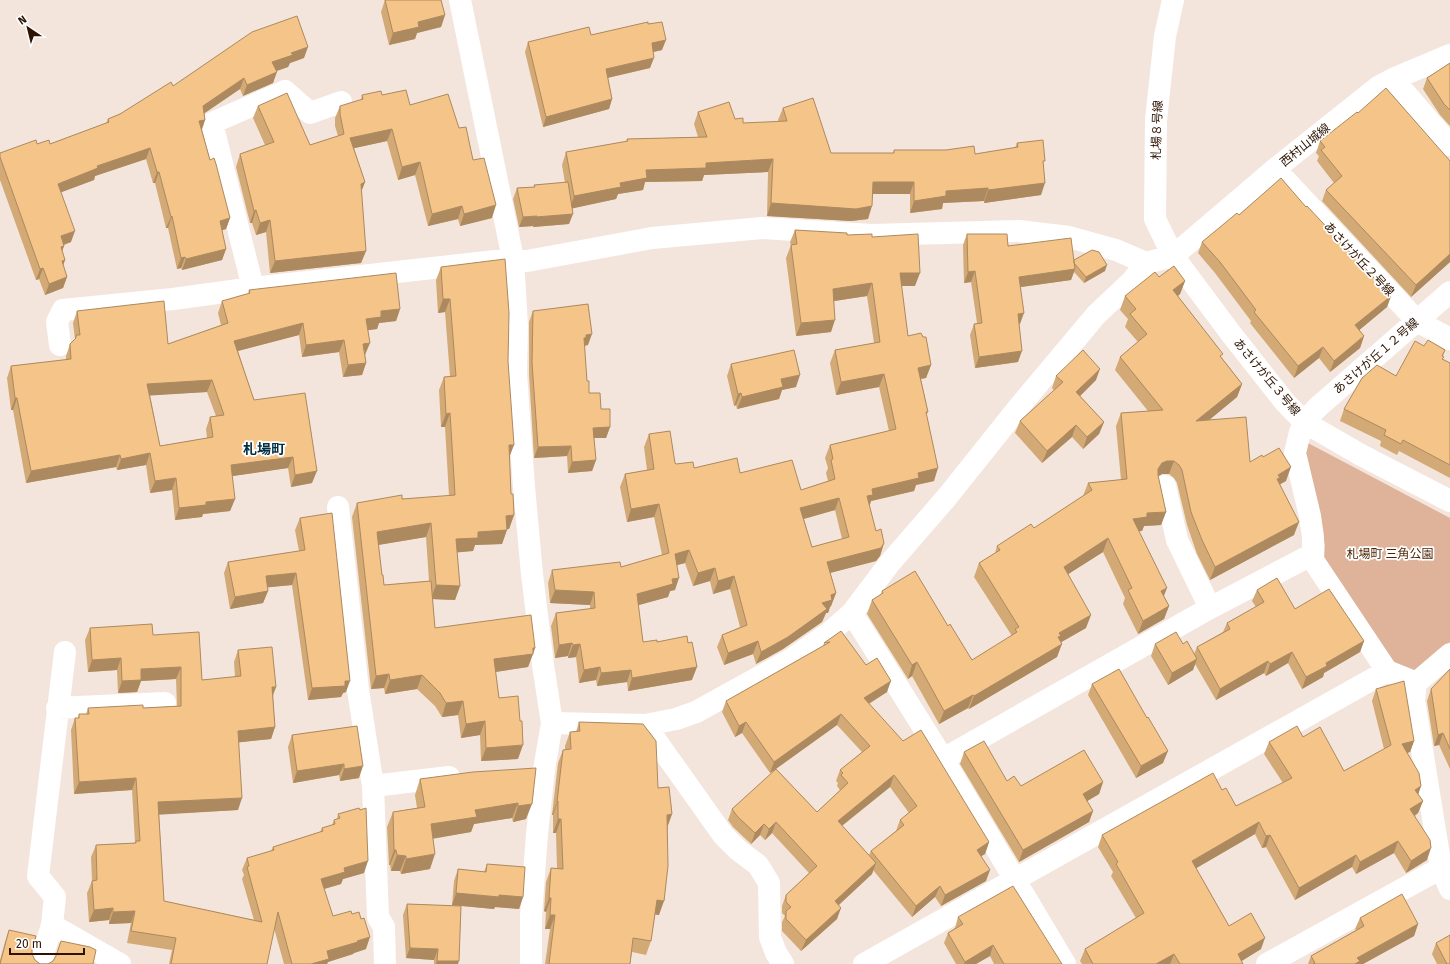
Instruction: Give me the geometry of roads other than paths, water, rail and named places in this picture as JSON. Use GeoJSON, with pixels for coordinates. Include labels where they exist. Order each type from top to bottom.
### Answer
{"type":"FeatureCollection","features":[{"type":"Feature","properties":{"kind":"street"},"geometry":{"type":"LineString","coordinates":[[460,0],[513,259],[518,326],[516,374],[532,574],[543,665],[552,723],[544,770],[537,834],[532,909],[531,964]]}},
{"type":"Feature","properties":{"kind":"street","name":"札場８号線"},"geometry":{"type":"LineString","coordinates":[[1173,0],[1165,36],[1156,120],[1155,219],[1173,256]]}},
{"type":"Feature","properties":{"kind":"street","name":"西村山城線"},"geometry":{"type":"LineString","coordinates":[[1173,256],[1275,169],[1378,87],[1393,79],[1450,55]]}},
{"type":"Feature","properties":{"kind":"street"},"geometry":{"type":"LineString","coordinates":[[1393,79],[1450,145]]}},
{"type":"Feature","properties":{"kind":"street"},"geometry":{"type":"LineString","coordinates":[[253,288],[212,123],[285,91],[310,113],[341,102]]}},
{"type":"Feature","properties":{"kind":"street","name":"あさけが丘２号線"},"geometry":{"type":"LineString","coordinates":[[1275,169],[1417,321],[1450,339]]}},
{"type":"Feature","properties":{"kind":"street"},"geometry":{"type":"LineString","coordinates":[[60,345],[57,322],[63,310],[173,299],[253,288],[513,259],[528,261],[652,238],[762,228],[871,235],[1019,231],[1069,237],[1116,250],[1146,263]]}},
{"type":"Feature","properties":{"kind":"street"},"geometry":{"type":"LineString","coordinates":[[552,723],[645,725],[676,719],[696,712],[714,703],[790,660],[829,634],[852,613],[889,564],[947,497],[1018,408],[1096,316],[1132,281],[1146,263],[1173,256]]}},
{"type":"Feature","properties":{"kind":"street","name":"あさけが丘３号線"},"geometry":{"type":"LineString","coordinates":[[1173,256],[1284,401],[1304,422],[1361,455],[1450,501]]}},
{"type":"Feature","properties":{"kind":"street","name":"あさけが丘１２号線"},"geometry":{"type":"LineString","coordinates":[[1304,422],[1318,407],[1450,292]]}},
{"type":"Feature","properties":{"kind":"street"},"geometry":{"type":"LineString","coordinates":[[1304,422],[1295,453],[1310,516],[1313,537],[1313,560],[1387,671],[1416,683]]}},
{"type":"Feature","properties":{"kind":"street"},"geometry":{"type":"LineString","coordinates":[[1165,486],[1177,540],[1210,608]]}},
{"type":"Feature","properties":{"kind":"street"},"geometry":{"type":"LineString","coordinates":[[338,507],[358,690],[373,786],[378,917],[384,927],[385,964]]}},
{"type":"Feature","properties":{"kind":"street"},"geometry":{"type":"LineString","coordinates":[[943,759],[1210,608],[1313,554]]}},
{"type":"Feature","properties":{"kind":"street"},"geometry":{"type":"LineString","coordinates":[[852,613],[943,759],[1065,964]]}},
{"type":"Feature","properties":{"kind":"street"},"geometry":{"type":"LineString","coordinates":[[40,964],[52,925],[55,897],[38,876],[64,652]]}},
{"type":"Feature","properties":{"kind":"street"},"geometry":{"type":"LineString","coordinates":[[1446,662],[1416,683],[1414,700],[1442,868],[1450,890]]}},
{"type":"Feature","properties":{"kind":"street"},"geometry":{"type":"LineString","coordinates":[[864,964],[1387,671]]}},
{"type":"Feature","properties":{"kind":"street"},"geometry":{"type":"LineString","coordinates":[[57,708],[165,703]]}},
{"type":"Feature","properties":{"kind":"street"},"geometry":{"type":"LineString","coordinates":[[645,725],[723,835],[738,850],[758,865],[769,883],[770,937],[782,964]]}},
{"type":"Feature","properties":{"kind":"street"},"geometry":{"type":"LineString","coordinates":[[521,772],[544,770]]}},
{"type":"Feature","properties":{"kind":"street"},"geometry":{"type":"LineString","coordinates":[[373,786],[466,775]]}},
{"type":"Feature","properties":{"kind":"street"},"geometry":{"type":"LineString","coordinates":[[1267,964],[1442,868]]}},
{"type":"Feature","properties":{"kind":"street"},"geometry":{"type":"LineString","coordinates":[[52,925],[120,964]]}},
{"type":"Feature","properties":{"kind":"district","name":"札場町"},"geometry":{"type":"Point","coordinates":[264,449]}},
{"type":"Feature","properties":{"kind":"park label","name":"札場町 三角公園"},"geometry":{"type":"Point","coordinates":[1390,554]}}]}
